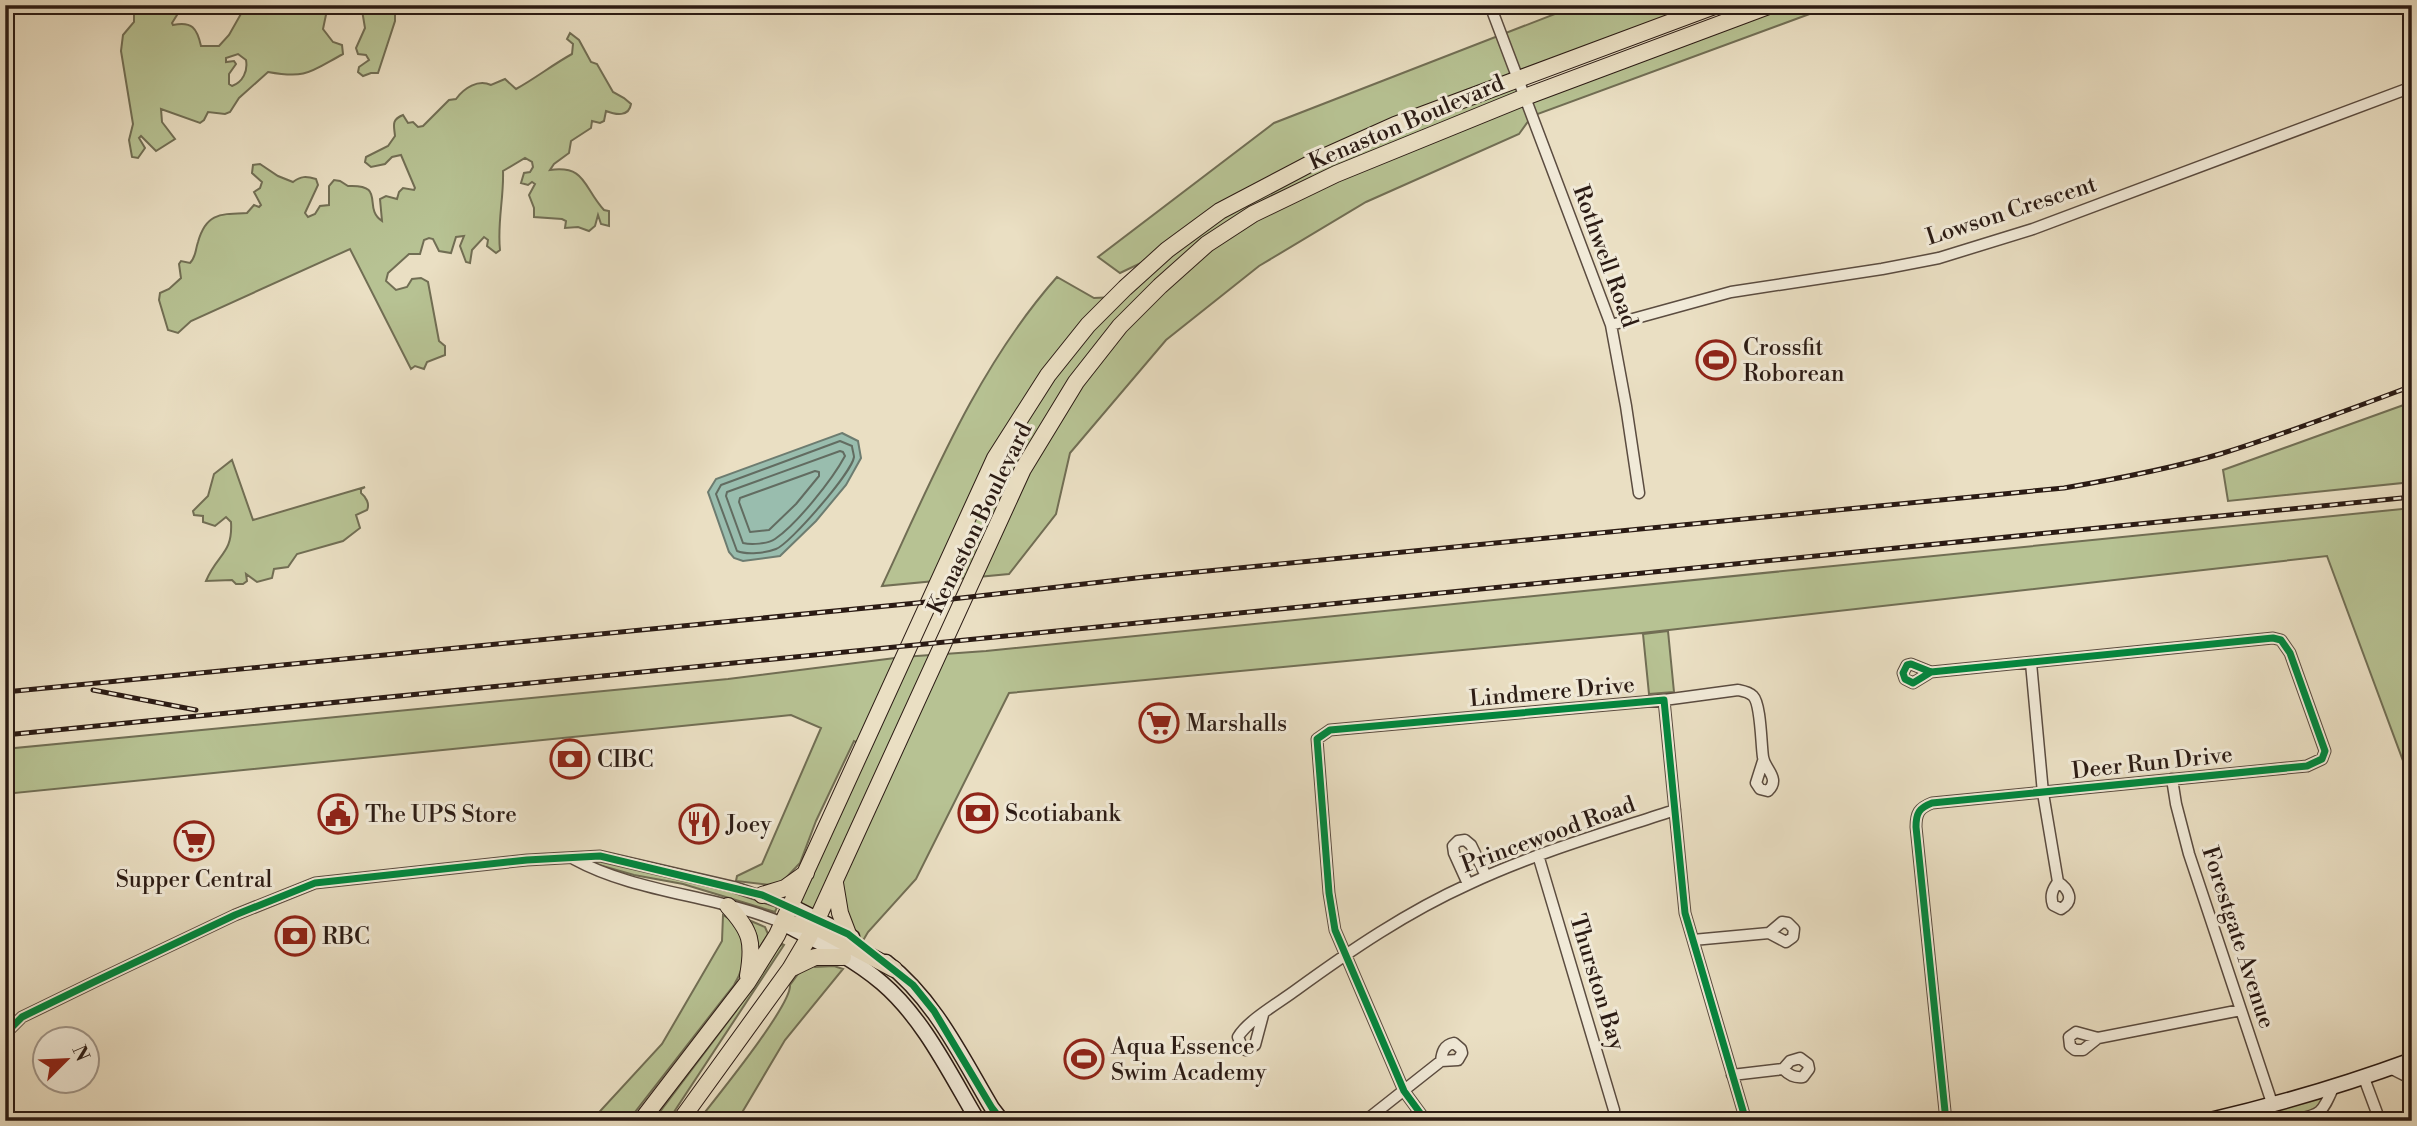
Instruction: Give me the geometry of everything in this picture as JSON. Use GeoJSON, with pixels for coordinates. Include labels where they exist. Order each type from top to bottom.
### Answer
{"type":"FeatureCollection","features":[{"type":"Feature","properties":{"kind":"main road","name":"Kenaston Boulevard"},"geometry":{"type":"LineString","coordinates":[[641,1121],[747,983],[783,923],[995,458],[1048,374],[1088,325],[1167,250],[1220,211],[1332,153],[1395,125],[1717,5]]}},
{"type":"Feature","properties":{"kind":"main road","name":"Kenaston Boulevard"},"geometry":{"type":"LineString","coordinates":[[680,1121],[790,968],[813,927],[1023,469],[1076,382],[1120,326],[1207,244],[1253,214],[1336,174],[1525,97],[1771,5]]}},
{"type":"Feature","properties":{"kind":"main road"},"geometry":{"type":"LineString","coordinates":[[762,895],[785,888],[806,873]]}},
{"type":"Feature","properties":{"kind":"main road"},"geometry":{"type":"LineString","coordinates":[[835,882],[840,913],[848,934]]}},
{"type":"Feature","properties":{"kind":"main road"},"geometry":{"type":"LineString","coordinates":[[728,906],[740,918],[750,936],[752,947],[747,983]]}},
{"type":"Feature","properties":{"kind":"main road"},"geometry":{"type":"LineString","coordinates":[[783,923],[813,927],[894,969]]}},
{"type":"Feature","properties":{"kind":"main road"},"geometry":{"type":"LineString","coordinates":[[790,968],[815,957],[843,957]]}},
{"type":"Feature","properties":{"kind":"street","name":"Rothwell Road"},"geometry":{"type":"LineString","coordinates":[[1490,5],[1611,325],[1639,493]]}},
{"type":"Feature","properties":{"kind":"street","name":"Lowson Crescent"},"geometry":{"type":"LineString","coordinates":[[1611,325],[1731,292],[1939,258],[2033,229],[2412,87]]}},
{"type":"Feature","properties":{"kind":"street","name":"Deer Run Drive"},"geometry":{"type":"LineString","coordinates":[[1946,1121],[1916,816],[1923,806],[2307,766],[2322,759],[2325,751],[2290,653],[2281,640],[2265,638],[2031,663]]}},
{"type":"Feature","properties":{"kind":"street"},"geometry":{"type":"LineString","coordinates":[[1931,671],[2031,663],[2043,793],[2058,882]]}},
{"type":"Feature","properties":{"kind":"street"},"geometry":{"type":"LineString","coordinates":[[1664,700],[1738,690],[1749,693],[1756,701],[1763,761]]}},
{"type":"Feature","properties":{"kind":"street","name":"Lindmere Drive"},"geometry":{"type":"LineString","coordinates":[[1347,953],[1335,930],[1330,902],[1317,747],[1317,739],[1323,733],[1330,730],[1664,700],[1685,913],[1746,1121]]}},
{"type":"Feature","properties":{"kind":"street","name":"Forestgate Avenue"},"geometry":{"type":"LineString","coordinates":[[2172,779],[2189,854],[2273,1106]]}},
{"type":"Feature","properties":{"kind":"street","name":"Princewood Road"},"geometry":{"type":"LineString","coordinates":[[1263,1015],[1347,953],[1424,906],[1468,884],[1538,855],[1675,810]]}},
{"type":"Feature","properties":{"kind":"street"},"geometry":{"type":"LineString","coordinates":[[1468,884],[1454,853],[1453,846],[1458,841],[1465,840],[1471,845],[1486,876]]}},
{"type":"Feature","properties":{"kind":"street","name":"Thurston Bay"},"geometry":{"type":"LineString","coordinates":[[1538,855],[1614,1110],[1614,1121]]}},
{"type":"Feature","properties":{"kind":"street"},"geometry":{"type":"LineString","coordinates":[[5,1034],[22,1017],[235,915],[315,883],[527,860],[600,856],[762,895],[791,906],[843,957],[882,983],[905,1007],[927,1035],[978,1121]]}},
{"type":"Feature","properties":{"kind":"street"},"geometry":{"type":"LineString","coordinates":[[574,859],[596,871],[783,923]]}},
{"type":"Feature","properties":{"kind":"street"},"geometry":{"type":"LineString","coordinates":[[813,927],[848,934],[913,985],[934,1011],[1002,1121]]}},
{"type":"Feature","properties":{"kind":"street"},"geometry":{"type":"LineString","coordinates":[[1693,940],[1769,933]]}},
{"type":"Feature","properties":{"kind":"street"},"geometry":{"type":"LineString","coordinates":[[1347,953],[1404,1091],[1426,1121]]}},
{"type":"Feature","properties":{"kind":"street"},"geometry":{"type":"LineString","coordinates":[[2098,1038],[2241,1010]]}},
{"type":"Feature","properties":{"kind":"street"},"geometry":{"type":"LineString","coordinates":[[2206,1121],[2273,1106],[2412,1060]]}},
{"type":"Feature","properties":{"kind":"street"},"geometry":{"type":"LineString","coordinates":[[1365,1121],[1441,1061]]}},
{"type":"Feature","properties":{"kind":"street"},"geometry":{"type":"LineString","coordinates":[[2390,1068],[2412,1079]]}},
{"type":"Feature","properties":{"kind":"street"},"geometry":{"type":"LineString","coordinates":[[1732,1075],[1783,1069]]}},
{"type":"Feature","properties":{"kind":"street"},"geometry":{"type":"LineString","coordinates":[[2364,1078],[2380,1121]]}},
{"type":"Feature","properties":{"kind":"street"},"geometry":{"type":"LineString","coordinates":[[2291,1121],[2322,1110],[2327,1105],[2333,1088]]}},
{"type":"Feature","properties":{"kind":"shaded area"},"geometry":{"type":"Polygon","coordinates":[[[134,5],[177,5],[173,25],[185,24],[193,27],[201,46],[219,46],[229,35],[246,5],[336,5],[327,10],[323,29],[333,42],[342,45],[343,54],[300,74],[268,72],[239,98],[230,112],[208,112],[200,123],[161,109],[162,122],[175,139],[156,151],[141,136],[139,138],[145,148],[138,158],[132,157],[129,140],[133,124],[121,51],[123,35],[134,22],[134,5]],[[238,54],[226,58],[226,62],[234,61],[236,64],[229,74],[229,84],[232,86],[244,76],[246,60],[238,54]]]}},
{"type":"Feature","properties":{"kind":"shaded area"},"geometry":{"type":"Polygon","coordinates":[[[349,5],[395,5],[395,21],[378,73],[363,76],[358,72],[359,67],[369,60],[366,55],[358,54],[356,48],[365,28],[362,10],[349,5]]]}},
{"type":"Feature","properties":{"kind":"shaded area"},"geometry":{"type":"Polygon","coordinates":[[[1578,5],[1717,5],[1519,80],[1525,97],[1775,5],[1834,5],[1532,116],[1519,134],[1366,202],[1259,266],[1166,340],[1070,453],[1056,514],[1009,574],[882,586],[980,386],[1029,311],[1057,277],[1094,298],[1116,297],[1164,252],[1120,273],[1098,257],[1274,123],[1578,5]]]}},
{"type":"Feature","properties":{"kind":"shaded area"},"geometry":{"type":"Polygon","coordinates":[[[570,33],[579,40],[591,62],[597,64],[613,92],[631,104],[625,113],[606,111],[604,121],[592,121],[591,128],[571,141],[569,153],[550,170],[562,169],[577,174],[604,210],[609,211],[609,226],[601,224],[598,215],[595,226],[589,231],[578,227],[565,228],[566,221],[562,219],[534,217],[529,195],[535,184],[521,183],[524,173],[530,172],[533,167],[532,162],[525,158],[503,171],[500,250],[496,253],[487,246],[488,240],[484,237],[472,250],[470,263],[466,262],[460,246],[464,236],[456,237],[451,253],[439,251],[433,239],[429,238],[424,240],[420,254],[409,254],[388,273],[386,281],[396,290],[407,287],[412,279],[421,278],[428,282],[439,341],[445,346],[445,355],[427,362],[424,369],[415,366],[411,369],[350,249],[191,321],[178,333],[168,330],[159,300],[160,293],[181,278],[179,264],[181,261],[192,261],[205,225],[215,217],[247,213],[254,205],[261,205],[254,192],[260,188],[262,182],[252,173],[253,165],[260,164],[293,182],[304,177],[316,179],[318,185],[305,213],[308,217],[315,214],[320,206],[329,205],[329,186],[334,180],[348,186],[367,189],[371,193],[376,216],[382,221],[380,199],[386,196],[397,199],[403,188],[415,188],[401,155],[392,157],[385,164],[371,167],[365,162],[366,157],[388,146],[395,136],[394,123],[397,119],[403,115],[408,123],[423,126],[449,100],[456,99],[467,88],[476,84],[491,85],[505,79],[516,89],[572,54],[573,44],[567,39],[570,33]]]}},
{"type":"Feature","properties":{"kind":"shaded area"},"geometry":{"type":"Polygon","coordinates":[[[2412,402],[2412,482],[2228,501],[2223,470],[2412,402]]]}},
{"type":"Feature","properties":{"kind":"shaded area"},"geometry":{"type":"Polygon","coordinates":[[[232,460],[253,520],[365,487],[361,489],[361,493],[368,508],[356,515],[360,528],[343,541],[297,554],[288,567],[274,569],[272,578],[257,582],[246,574],[247,581],[243,584],[236,584],[232,580],[206,581],[227,548],[231,522],[226,517],[215,526],[203,522],[203,516],[194,515],[193,511],[208,496],[214,474],[232,460]]]}},
{"type":"Feature","properties":{"kind":"shaded area"},"geometry":{"type":"Polygon","coordinates":[[[2412,508],[2412,785],[2327,556],[1642,633],[1009,693],[916,879],[868,932],[861,944],[848,934],[835,883],[817,919],[791,906],[863,745],[854,741],[816,821],[800,863],[783,881],[770,885],[736,881],[737,876],[762,864],[821,728],[791,715],[5,794],[5,749],[728,679],[903,657],[986,651],[2412,508]]]}},
{"type":"Feature","properties":{"kind":"shaded area"},"geometry":{"type":"Polygon","coordinates":[[[1668,631],[1674,692],[1649,694],[1643,634],[1668,631]]]}},
{"type":"Feature","properties":{"kind":"shaded area"},"geometry":{"type":"Polygon","coordinates":[[[600,860],[762,899],[777,907],[775,912],[683,884],[634,875],[592,863],[600,860]]]}},
{"type":"Feature","properties":{"kind":"shaded area"},"geometry":{"type":"Polygon","coordinates":[[[723,915],[739,929],[745,947],[743,966],[734,985],[628,1121],[591,1121],[662,1044],[722,941],[723,915]]]}},
{"type":"Feature","properties":{"kind":"shaded area"},"geometry":{"type":"Polygon","coordinates":[[[751,921],[765,927],[768,934],[758,950],[757,937],[751,921]]]}},
{"type":"Feature","properties":{"kind":"shaded area"},"geometry":{"type":"Polygon","coordinates":[[[784,945],[668,1121],[653,1121],[736,1011],[772,954],[784,945]]]}},
{"type":"Feature","properties":{"kind":"shaded area"},"geometry":{"type":"Polygon","coordinates":[[[813,963],[815,967],[834,966],[843,969],[785,1040],[737,1121],[698,1121],[779,1012],[790,985],[798,974],[813,963]]]}},
{"type":"Feature","properties":{"kind":"shaded area"},"geometry":{"type":"Polygon","coordinates":[[[2333,1088],[2327,1105],[2291,1121],[2206,1121],[2333,1088]]]}},
{"type":"Feature","properties":{"kind":"water"},"geometry":{"type":"Polygon","coordinates":[[[842,433],[858,441],[861,458],[846,485],[816,521],[780,556],[743,561],[734,558],[729,552],[708,492],[716,479],[842,433]]]}},
{"type":"Feature","properties":{"kind":"railway"},"geometry":{"type":"LineString","coordinates":[[5,692],[2064,488],[2220,454],[2412,386]]}},
{"type":"Feature","properties":{"kind":"railway"},"geometry":{"type":"LineString","coordinates":[[5,735],[2412,497]]}},
{"type":"Feature","properties":{"kind":"railway"},"geometry":{"type":"LineString","coordinates":[[93,690],[196,710]]}},
{"type":"Feature","properties":{"kind":"cycle path"},"geometry":{"type":"LineString","coordinates":[[1931,672],[1913,683],[1905,679],[1903,673],[1907,665],[1911,664],[1931,672],[2273,638],[2281,640],[2290,653],[2325,751],[2322,759],[2307,766],[1932,803],[1921,809],[1916,827],[1946,1121]]}},
{"type":"Feature","properties":{"kind":"cycle path"},"geometry":{"type":"LineString","coordinates":[[1426,1121],[1404,1091],[1335,930],[1329,893],[1317,739],[1330,730],[1664,700],[1685,913],[1746,1121]]}},
{"type":"Feature","properties":{"kind":"cycle path"},"geometry":{"type":"LineString","coordinates":[[5,1034],[22,1017],[235,915],[315,883],[527,860],[600,856],[762,895],[848,934],[913,985],[934,1011],[1002,1121]]}},
{"type":"Feature","properties":{"kind":"place","name":"Crossfit Roborean"},"geometry":{"type":"Point","coordinates":[1716,360]}},
{"type":"Feature","properties":{"kind":"place","name":"Marshalls"},"geometry":{"type":"Point","coordinates":[1159,723]}},
{"type":"Feature","properties":{"kind":"place","name":"CIBC"},"geometry":{"type":"Point","coordinates":[570,759]}},
{"type":"Feature","properties":{"kind":"place","name":"Scotiabank"},"geometry":{"type":"Point","coordinates":[978,813]}},
{"type":"Feature","properties":{"kind":"place","name":"The UPS Store"},"geometry":{"type":"Point","coordinates":[338,814]}},
{"type":"Feature","properties":{"kind":"place","name":"Joey"},"geometry":{"type":"Point","coordinates":[699,824]}},
{"type":"Feature","properties":{"kind":"place","name":"Supper Central"},"geometry":{"type":"Point","coordinates":[194,841]}},
{"type":"Feature","properties":{"kind":"place","name":"RBC"},"geometry":{"type":"Point","coordinates":[295,936]}},
{"type":"Feature","properties":{"kind":"place","name":"Aqua Essence Swim Academy"},"geometry":{"type":"Point","coordinates":[1084,1059]}}]}
